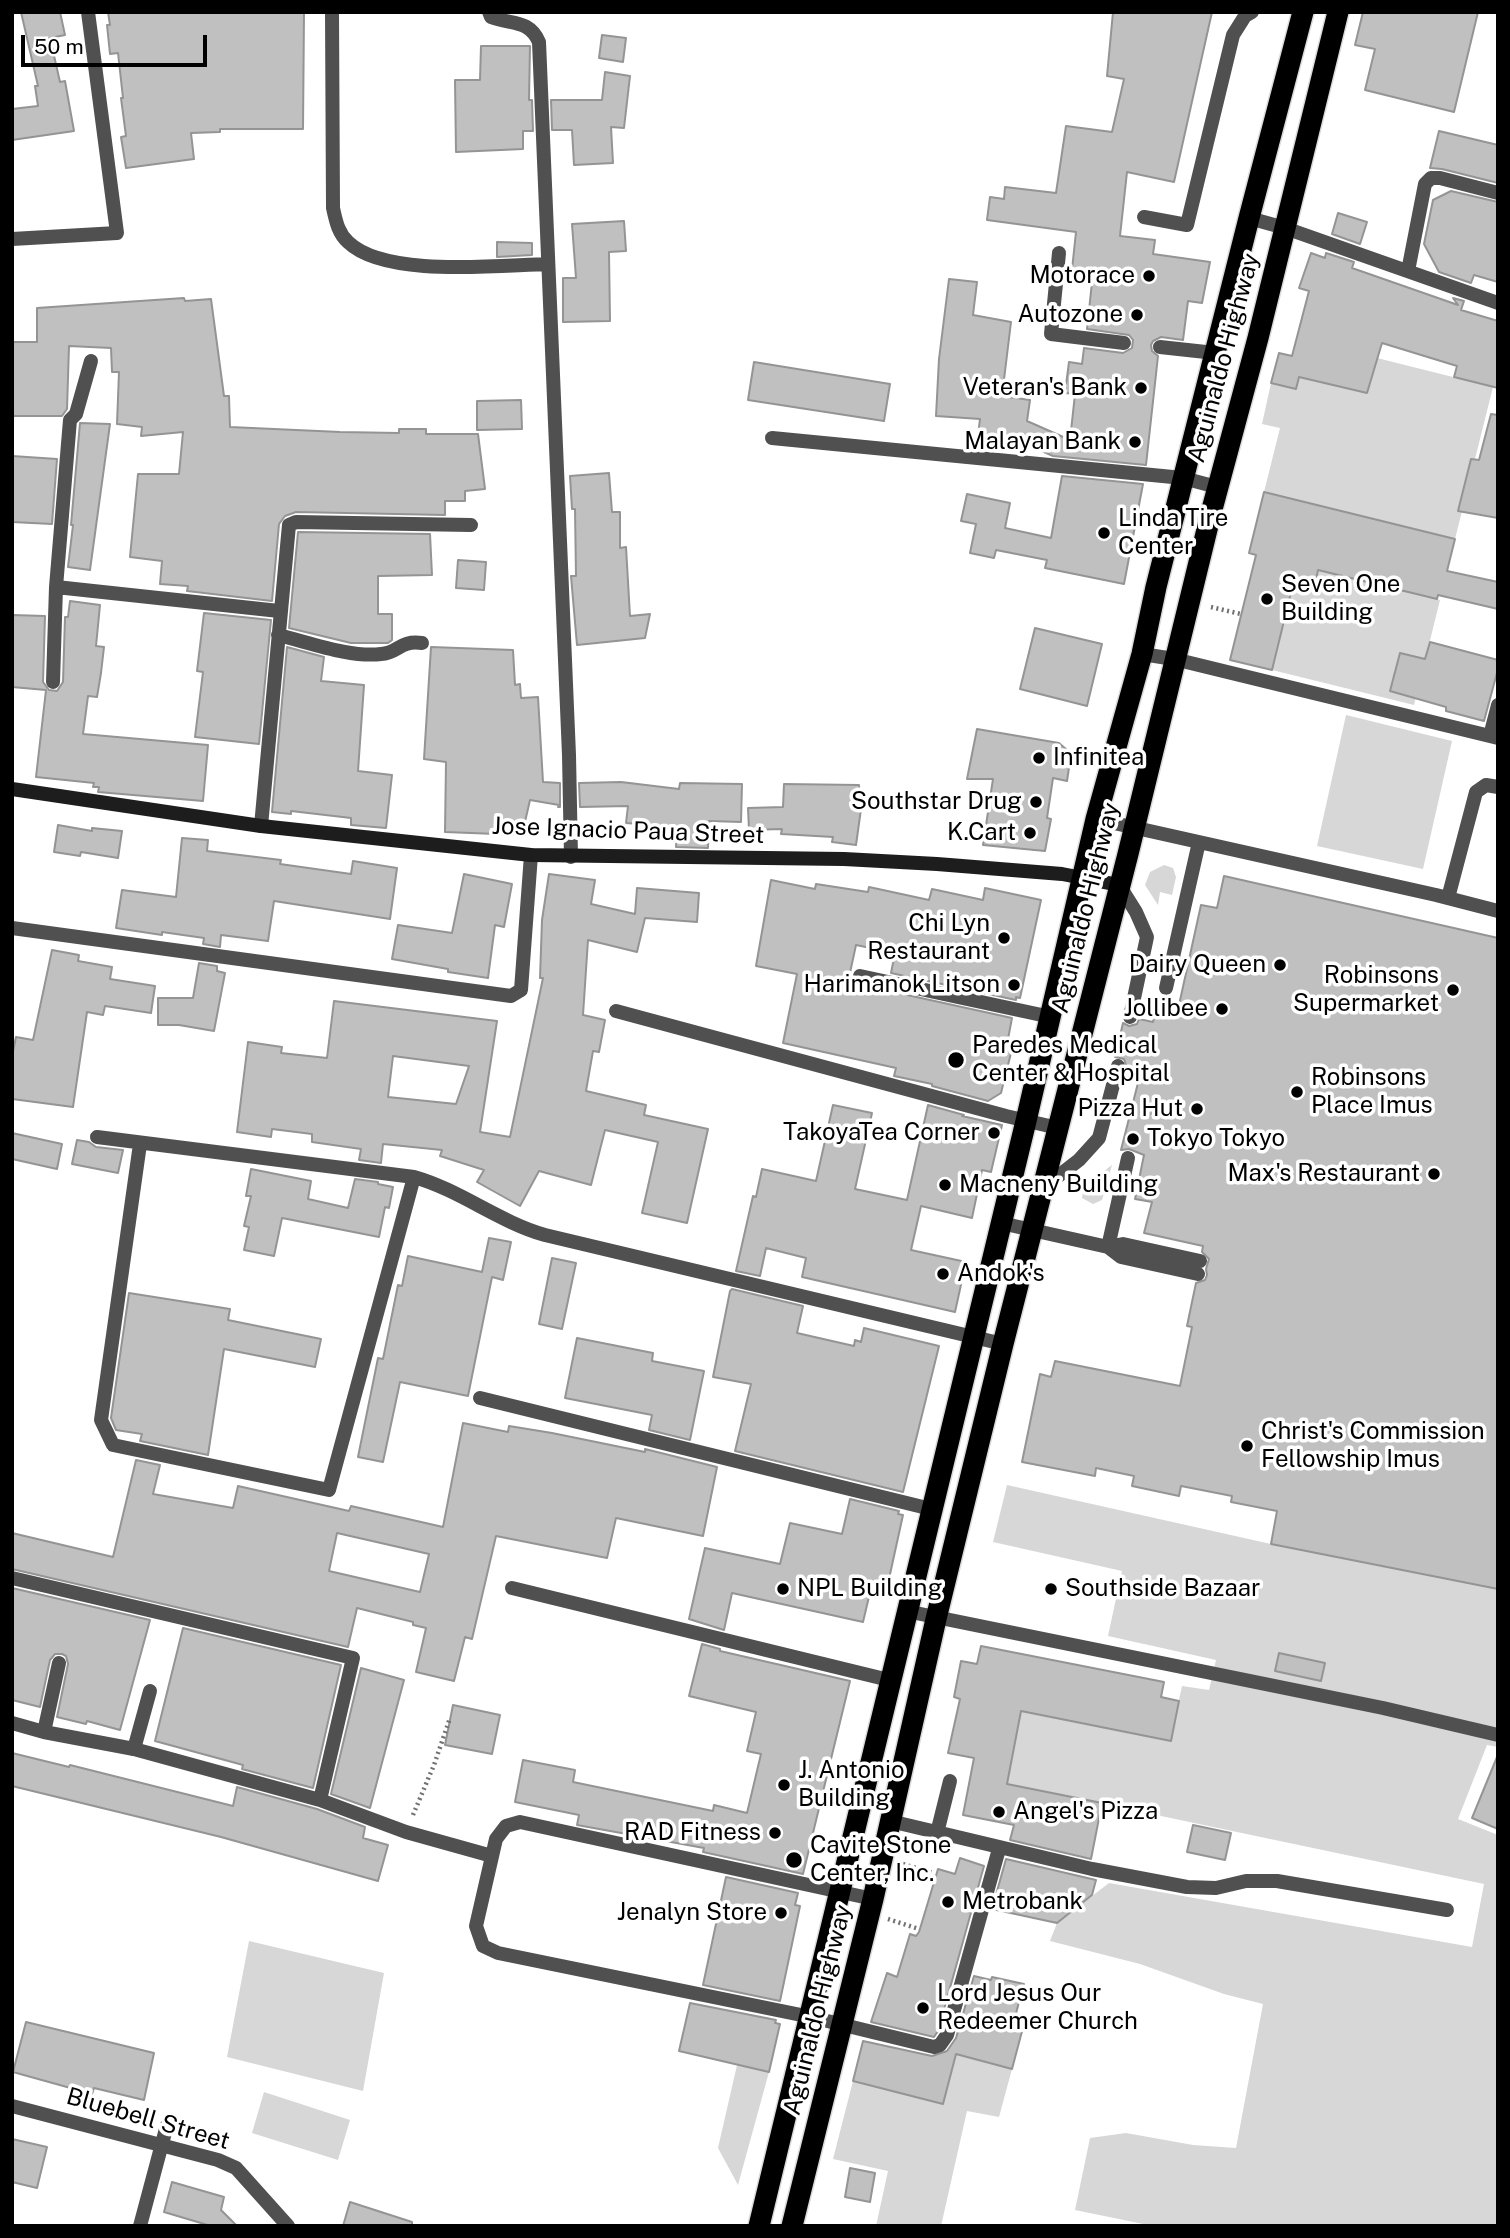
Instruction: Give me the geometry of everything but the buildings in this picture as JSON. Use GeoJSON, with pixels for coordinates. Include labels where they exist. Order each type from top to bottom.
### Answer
{"type":"FeatureCollection","features":[{"type":"Feature","properties":{"kind":"highway","name":"Aguinaldo Highway"},"geometry":{"type":"LineString","coordinates":[[759,2226],[1051,1017],[1096,819],[1142,654],[1215,353],[1303,12]]}},
{"type":"Feature","properties":{"kind":"highway","name":"Aguinaldo Highway"},"geometry":{"type":"LineString","coordinates":[[792,2226],[873,1899],[936,1619],[1003,1344],[1338,12]]}},
{"type":"Feature","properties":{"kind":"street"},"geometry":{"type":"LineString","coordinates":[[12,239],[117,233],[88,12]]}},
{"type":"Feature","properties":{"kind":"street"},"geometry":{"type":"LineString","coordinates":[[332,12],[333,208],[341,234],[348,243],[376,257],[411,264],[448,267],[548,264]]}},
{"type":"Feature","properties":{"kind":"street"},"geometry":{"type":"LineString","coordinates":[[489,12],[491,17],[503,22],[524,25],[535,32],[539,42],[571,857]]}},
{"type":"Feature","properties":{"kind":"street"},"geometry":{"type":"LineString","coordinates":[[1144,217],[1187,225],[1233,35],[1245,16],[1252,12]]}},
{"type":"Feature","properties":{"kind":"street"},"geometry":{"type":"LineString","coordinates":[[1408,271],[1425,184],[1432,178],[1440,178],[1498,193]]}},
{"type":"Feature","properties":{"kind":"street"},"geometry":{"type":"LineString","coordinates":[[1249,218],[1285,228],[1498,303]]}},
{"type":"Feature","properties":{"kind":"street"},"geometry":{"type":"LineString","coordinates":[[1059,253],[1051,334],[1124,343]]}},
{"type":"Feature","properties":{"kind":"street"},"geometry":{"type":"LineString","coordinates":[[1160,347],[1215,353]]}},
{"type":"Feature","properties":{"kind":"street"},"geometry":{"type":"LineString","coordinates":[[53,682],[56,587],[70,420],[76,414],[91,361]]}},
{"type":"Feature","properties":{"kind":"street"},"geometry":{"type":"LineString","coordinates":[[772,438],[1184,478],[1217,487]]}},
{"type":"Feature","properties":{"kind":"street"},"geometry":{"type":"LineString","coordinates":[[261,827],[289,525],[296,522],[471,525]]}},
{"type":"Feature","properties":{"kind":"street"},"geometry":{"type":"LineString","coordinates":[[56,587],[279,611]]}},
{"type":"Feature","properties":{"kind":"street"},"geometry":{"type":"LineString","coordinates":[[278,635],[342,650],[381,654],[402,643],[422,643]]}},
{"type":"Feature","properties":{"kind":"street"},"geometry":{"type":"LineString","coordinates":[[1142,654],[1174,659],[1494,737],[1498,705]]}},
{"type":"Feature","properties":{"kind":"street"},"geometry":{"type":"LineString","coordinates":[[1448,898],[1476,792],[1486,785],[1498,788]]}},
{"type":"Feature","properties":{"kind":"street","name":"Jose Ignacio Paua Street"},"geometry":{"type":"LineString","coordinates":[[12,789],[261,827],[531,855],[844,859],[1012,869],[1082,877],[1119,885]]}},
{"type":"Feature","properties":{"kind":"street"},"geometry":{"type":"LineString","coordinates":[[1096,819],[1498,911]]}},
{"type":"Feature","properties":{"kind":"street"},"geometry":{"type":"LineString","coordinates":[[1166,988],[1199,842]]}},
{"type":"Feature","properties":{"kind":"street"},"geometry":{"type":"LineString","coordinates":[[12,928],[511,996],[521,990],[531,855]]}},
{"type":"Feature","properties":{"kind":"street"},"geometry":{"type":"LineString","coordinates":[[1119,885],[1136,912],[1147,937],[1130,1017]]}},
{"type":"Feature","properties":{"kind":"street"},"geometry":{"type":"LineString","coordinates":[[860,976],[1051,1017]]}},
{"type":"Feature","properties":{"kind":"street"},"geometry":{"type":"LineString","coordinates":[[616,1011],[1058,1128]]}},
{"type":"Feature","properties":{"kind":"street"},"geometry":{"type":"LineString","coordinates":[[1042,1188],[1079,1160],[1100,1138],[1118,1066]]}},
{"type":"Feature","properties":{"kind":"street"},"geometry":{"type":"LineString","coordinates":[[97,1137],[414,1177],[536,1232],[1003,1344]]}},
{"type":"Feature","properties":{"kind":"street"},"geometry":{"type":"LineString","coordinates":[[140,1144],[101,1420],[113,1445],[329,1490],[414,1177]]}},
{"type":"Feature","properties":{"kind":"street"},"geometry":{"type":"LineString","coordinates":[[1108,1247],[1128,1158]]}},
{"type":"Feature","properties":{"kind":"street"},"geometry":{"type":"LineString","coordinates":[[1001,1223],[1108,1247],[1121,1257],[1199,1268]]}},
{"type":"Feature","properties":{"kind":"street"},"geometry":{"type":"LineString","coordinates":[[480,1398],[931,1509]]}},
{"type":"Feature","properties":{"kind":"street"},"geometry":{"type":"LineString","coordinates":[[12,1578],[353,1658],[320,1800]]}},
{"type":"Feature","properties":{"kind":"street"},"geometry":{"type":"LineString","coordinates":[[512,1588],[889,1680]]}},
{"type":"Feature","properties":{"kind":"street"},"geometry":{"type":"LineString","coordinates":[[906,1611],[1383,1707],[1498,1735]]}},
{"type":"Feature","properties":{"kind":"street"},"geometry":{"type":"LineString","coordinates":[[44,1732],[59,1663]]}},
{"type":"Feature","properties":{"kind":"street"},"geometry":{"type":"LineString","coordinates":[[134,1749],[150,1691]]}},
{"type":"Feature","properties":{"kind":"street"},"geometry":{"type":"LineString","coordinates":[[12,1723],[44,1732],[134,1749],[320,1800],[406,1832],[492,1856]]}},
{"type":"Feature","properties":{"kind":"street"},"geometry":{"type":"LineString","coordinates":[[937,1833],[950,1780]]}},
{"type":"Feature","properties":{"kind":"street"},"geometry":{"type":"LineString","coordinates":[[890,1821],[1111,1874],[1187,1887],[1216,1888],[1246,1881],[1276,1881],[1447,1910]]}},
{"type":"Feature","properties":{"kind":"street"},"geometry":{"type":"LineString","coordinates":[[873,1899],[520,1822],[506,1826],[496,1839],[476,1926],[483,1946],[498,1953],[811,2017],[927,2048],[945,2041],[999,1849]]}},
{"type":"Feature","properties":{"kind":"street","name":"Bluebell Street"},"geometry":{"type":"LineString","coordinates":[[12,2106],[218,2160],[236,2168],[288,2226]]}},
{"type":"Feature","properties":{"kind":"street"},"geometry":{"type":"LineString","coordinates":[[140,2226],[167,2125]]}},
{"type":"Feature","properties":{"kind":"path"},"geometry":{"type":"LineString","coordinates":[[1210,607],[1241,614]]}},
{"type":"Feature","properties":{"kind":"path"},"geometry":{"type":"LineString","coordinates":[[406,1832],[450,1718]]}},
{"type":"Feature","properties":{"kind":"path"},"geometry":{"type":"LineString","coordinates":[[901,1864],[933,1873]]}},
{"type":"Feature","properties":{"kind":"path"},"geometry":{"type":"LineString","coordinates":[[887,1919],[919,1929]]}},
{"type":"Feature","properties":{"kind":"shaded area"},"geometry":{"type":"Polygon","coordinates":[[[1361,354],[1493,387],[1455,539],[1264,492],[1280,428],[1262,424],[1271,383],[1296,389],[1299,377],[1353,389],[1361,354]]]}},
{"type":"Feature","properties":{"kind":"shaded area"},"geometry":{"type":"Polygon","coordinates":[[[1298,565],[1440,600],[1414,705],[1272,670],[1298,565]]]}},
{"type":"Feature","properties":{"kind":"shaded area"},"geometry":{"type":"Polygon","coordinates":[[[1346,715],[1452,741],[1423,869],[1317,846],[1346,715]]]}},
{"type":"Feature","properties":{"kind":"shaded area"},"geometry":{"type":"Polygon","coordinates":[[[1164,865],[1173,868],[1176,877],[1172,895],[1160,892],[1158,905],[1145,885],[1150,872],[1164,865]]]}},
{"type":"Feature","properties":{"kind":"shaded area"},"geometry":{"type":"Polygon","coordinates":[[[1112,1165],[1102,1200],[1093,1204],[1082,1198],[1084,1186],[1112,1165]]]}},
{"type":"Feature","properties":{"kind":"shaded area"},"geometry":{"type":"Polygon","coordinates":[[[1007,1485],[1271,1544],[1498,1589],[1498,1747],[1487,1745],[1458,1819],[1498,1835],[1498,2226],[1153,2226],[1075,2210],[1090,2138],[1126,2133],[1193,2145],[1236,2148],[1263,2004],[1224,1994],[1140,1964],[1050,1941],[1057,1923],[1109,1883],[1472,1947],[1484,1884],[971,1776],[1010,1765],[1021,1711],[1170,1741],[1182,1686],[1209,1690],[1216,1660],[1108,1636],[1122,1571],[993,1542],[1007,1485]]]}},
{"type":"Feature","properties":{"kind":"shaded area"},"geometry":{"type":"Polygon","coordinates":[[[249,1941],[384,1973],[363,2091],[227,2057],[249,1941]]]}},
{"type":"Feature","properties":{"kind":"shaded area"},"geometry":{"type":"Polygon","coordinates":[[[956,2054],[1012,2069],[999,2117],[967,2111],[941,2226],[876,2226],[888,2171],[833,2159],[853,2081],[943,2104],[956,2054]]]}},
{"type":"Feature","properties":{"kind":"shaded area"},"geometry":{"type":"Polygon","coordinates":[[[737,2065],[769,2072],[738,2185],[718,2148],[737,2065]]]}},
{"type":"Feature","properties":{"kind":"shaded area"},"geometry":{"type":"Polygon","coordinates":[[[264,2092],[350,2120],[338,2160],[252,2133],[264,2092]]]}},
{"type":"Feature","properties":{"kind":"place","name":"Motorace"},"geometry":{"type":"Point","coordinates":[1149,276]}},
{"type":"Feature","properties":{"kind":"place","name":"Autozone"},"geometry":{"type":"Point","coordinates":[1137,315]}},
{"type":"Feature","properties":{"kind":"place","name":"Veteran's Bank"},"geometry":{"type":"Point","coordinates":[1141,388]}},
{"type":"Feature","properties":{"kind":"place","name":"Malayan Bank"},"geometry":{"type":"Point","coordinates":[1135,442]}},
{"type":"Feature","properties":{"kind":"place","name":"Linda Tire Center"},"geometry":{"type":"Point","coordinates":[1104,533]}},
{"type":"Feature","properties":{"kind":"place","name":"Seven One Building"},"geometry":{"type":"Point","coordinates":[1267,599]}},
{"type":"Feature","properties":{"kind":"place","name":"Infinitea"},"geometry":{"type":"Point","coordinates":[1039,758]}},
{"type":"Feature","properties":{"kind":"place","name":"Southstar Drug"},"geometry":{"type":"Point","coordinates":[1036,802]}},
{"type":"Feature","properties":{"kind":"place","name":"K.Cart"},"geometry":{"type":"Point","coordinates":[1030,833]}},
{"type":"Feature","properties":{"kind":"place","name":"Chi Lyn Restaurant"},"geometry":{"type":"Point","coordinates":[1004,938]}},
{"type":"Feature","properties":{"kind":"place","name":"Dairy Queen"},"geometry":{"type":"Point","coordinates":[1280,965]}},
{"type":"Feature","properties":{"kind":"place","name":"Harimanok Litson"},"geometry":{"type":"Point","coordinates":[1014,985]}},
{"type":"Feature","properties":{"kind":"place","name":"Robinsons Supermarket"},"geometry":{"type":"Point","coordinates":[1453,990]}},
{"type":"Feature","properties":{"kind":"place","name":"Jollibee"},"geometry":{"type":"Point","coordinates":[1222,1009]}},
{"type":"Feature","properties":{"kind":"place","name":"Paredes Medical Center & Hospital"},"geometry":{"type":"Point","coordinates":[956,1060]}},
{"type":"Feature","properties":{"kind":"place","name":"Robinsons Place Imus"},"geometry":{"type":"Point","coordinates":[1297,1092]}},
{"type":"Feature","properties":{"kind":"place","name":"Pizza Hut"},"geometry":{"type":"Point","coordinates":[1197,1109]}},
{"type":"Feature","properties":{"kind":"place","name":"TakoyaTea Corner"},"geometry":{"type":"Point","coordinates":[994,1133]}},
{"type":"Feature","properties":{"kind":"place","name":"Tokyo Tokyo"},"geometry":{"type":"Point","coordinates":[1133,1139]}},
{"type":"Feature","properties":{"kind":"place","name":"Max's Restaurant"},"geometry":{"type":"Point","coordinates":[1434,1174]}},
{"type":"Feature","properties":{"kind":"place","name":"Macneny Building"},"geometry":{"type":"Point","coordinates":[945,1185]}},
{"type":"Feature","properties":{"kind":"place","name":"Andok's"},"geometry":{"type":"Point","coordinates":[943,1274]}},
{"type":"Feature","properties":{"kind":"place","name":"Christ's Commission Fellowship Imus"},"geometry":{"type":"Point","coordinates":[1247,1446]}},
{"type":"Feature","properties":{"kind":"place","name":"NPL Building"},"geometry":{"type":"Point","coordinates":[783,1589]}},
{"type":"Feature","properties":{"kind":"place","name":"Southside Bazaar"},"geometry":{"type":"Point","coordinates":[1051,1589]}},
{"type":"Feature","properties":{"kind":"place","name":"J. Antonio Building"},"geometry":{"type":"Point","coordinates":[784,1785]}},
{"type":"Feature","properties":{"kind":"place","name":"Angel's Pizza"},"geometry":{"type":"Point","coordinates":[999,1812]}},
{"type":"Feature","properties":{"kind":"place","name":"RAD Fitness"},"geometry":{"type":"Point","coordinates":[775,1833]}},
{"type":"Feature","properties":{"kind":"place","name":"Cavite Stone Center, Inc."},"geometry":{"type":"Point","coordinates":[794,1860]}},
{"type":"Feature","properties":{"kind":"place","name":"Metrobank"},"geometry":{"type":"Point","coordinates":[948,1902]}},
{"type":"Feature","properties":{"kind":"place","name":"Jenalyn Store"},"geometry":{"type":"Point","coordinates":[781,1913]}},
{"type":"Feature","properties":{"kind":"place","name":"Lord Jesus Our Redeemer Church"},"geometry":{"type":"Point","coordinates":[923,2008]}}]}
